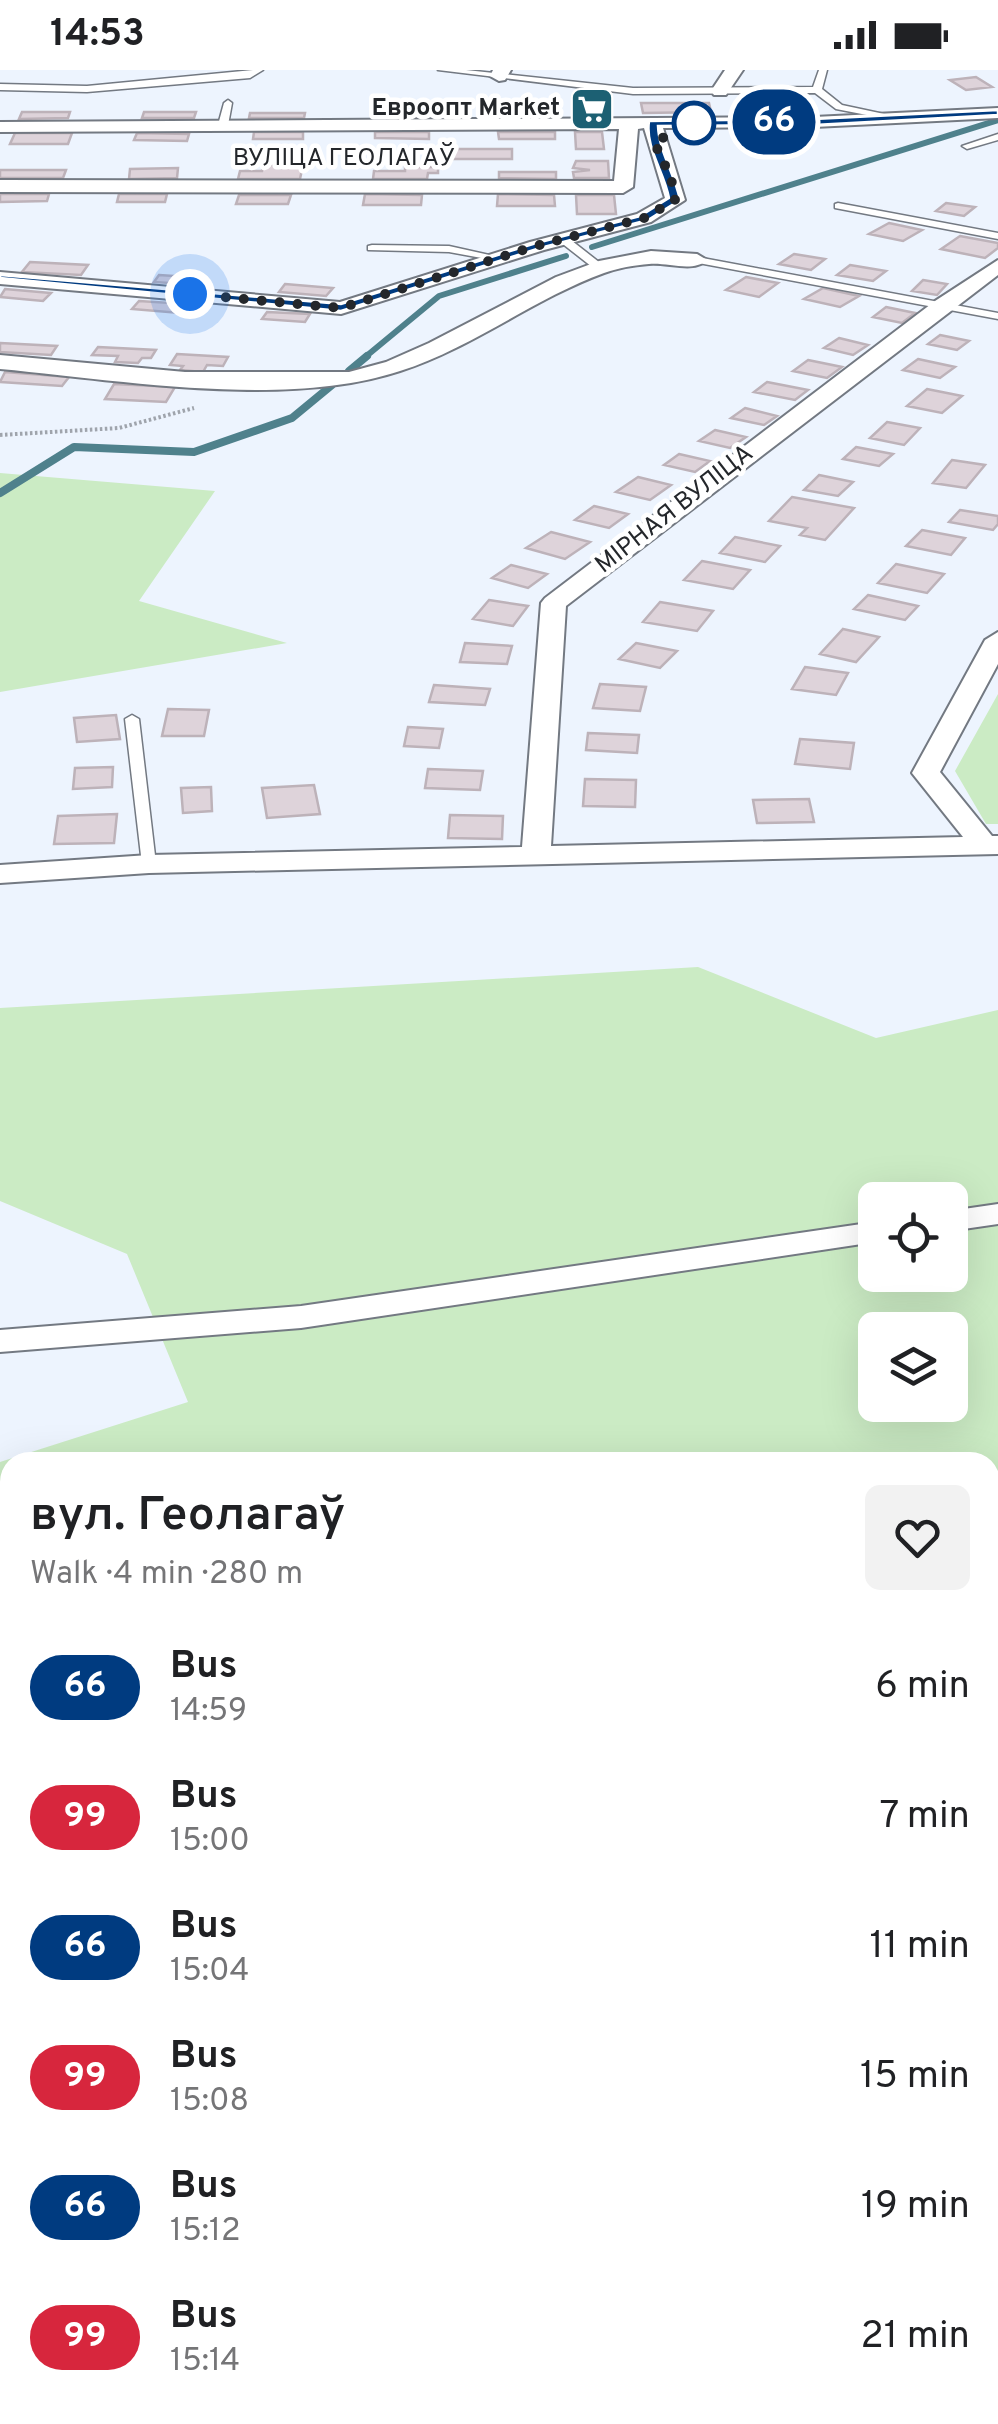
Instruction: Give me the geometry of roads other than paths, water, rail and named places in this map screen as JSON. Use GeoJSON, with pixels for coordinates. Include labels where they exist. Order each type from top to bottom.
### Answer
{"type":"FeatureCollection","features":[{"type":"Feature","properties":{"kind":"street"},"geometry":{"type":"LineString","coordinates":[[720,91],[734,70]]}},
{"type":"Feature","properties":{"kind":"street","name":"ВУЛІЦА ГЕОЛАГАЎ"},"geometry":{"type":"LineString","coordinates":[[0,128],[653,123],[998,113]]}},
{"type":"Feature","properties":{"kind":"street","name":"ВУЛІЦА ГЕОЛАГАЎ"},"geometry":{"type":"LineString","coordinates":[[0,186],[623,187],[629,123]]}},
{"type":"Feature","properties":{"kind":"street"},"geometry":{"type":"LineString","coordinates":[[0,278],[341,308],[498,258],[644,218],[675,200],[671,178],[654,142],[653,123]]}},
{"type":"Feature","properties":{"kind":"street"},"geometry":{"type":"LineString","coordinates":[[0,362],[244,383],[351,378],[422,353],[568,279],[600,268],[625,260],[681,256],[698,260]]}},
{"type":"Feature","properties":{"kind":"street","name":"МІРНАЯ ВУЛІЦА"},"geometry":{"type":"LineString","coordinates":[[536,854],[554,604],[998,266]]}},
{"type":"Feature","properties":{"kind":"street"},"geometry":{"type":"LineString","coordinates":[[992,846],[926,772],[998,640]]}},
{"type":"Feature","properties":{"kind":"street"},"geometry":{"type":"LineString","coordinates":[[0,874],[149,864],[992,846]]}},
{"type":"Feature","properties":{"kind":"street"},"geometry":{"type":"LineString","coordinates":[[968,1218],[998,1214]]}},
{"type":"Feature","properties":{"kind":"street"},"geometry":{"type":"LineString","coordinates":[[0,1340],[301,1317],[858,1235]]}},
{"type":"Feature","properties":{"kind":"lane"},"geometry":{"type":"LineString","coordinates":[[0,87],[87,89],[250,75],[259,70]]}},
{"type":"Feature","properties":{"kind":"lane"},"geometry":{"type":"LineString","coordinates":[[442,70],[501,73],[632,91],[817,90],[838,106],[898,118]]}},
{"type":"Feature","properties":{"kind":"lane"},"geometry":{"type":"LineString","coordinates":[[817,90],[823,70]]}},
{"type":"Feature","properties":{"kind":"lane"},"geometry":{"type":"LineString","coordinates":[[223,126],[228,103]]}},
{"type":"Feature","properties":{"kind":"lane"},"geometry":{"type":"LineString","coordinates":[[967,146],[998,137]]}},
{"type":"Feature","properties":{"kind":"lane"},"geometry":{"type":"LineString","coordinates":[[838,206],[998,236]]}},
{"type":"Feature","properties":{"kind":"lane"},"geometry":{"type":"LineString","coordinates":[[563,239],[600,268]]}},
{"type":"Feature","properties":{"kind":"lane"},"geometry":{"type":"LineString","coordinates":[[372,248],[449,250],[498,258]]}},
{"type":"Feature","properties":{"kind":"lane"},"geometry":{"type":"LineString","coordinates":[[698,260],[998,316]]}},
{"type":"Feature","properties":{"kind":"lane"},"geometry":{"type":"LineString","coordinates":[[132,719],[149,864]]}},
{"type":"Feature","properties":{"kind":"waterway"},"geometry":{"type":"LineString","coordinates":[[592,247],[998,120]]}},
{"type":"Feature","properties":{"kind":"waterway"},"geometry":{"type":"LineString","coordinates":[[364,358],[439,296],[566,256]]}},
{"type":"Feature","properties":{"kind":"waterway"},"geometry":{"type":"LineString","coordinates":[[349,371],[367,356]]}},
{"type":"Feature","properties":{"kind":"waterway"},"geometry":{"type":"LineString","coordinates":[[0,493],[74,447],[194,452],[292,418],[332,385]]}},
{"type":"Feature","properties":{"kind":"place","name":"Евроопт Market"},"geometry":{"type":"Point","coordinates":[592,109]}}]}
